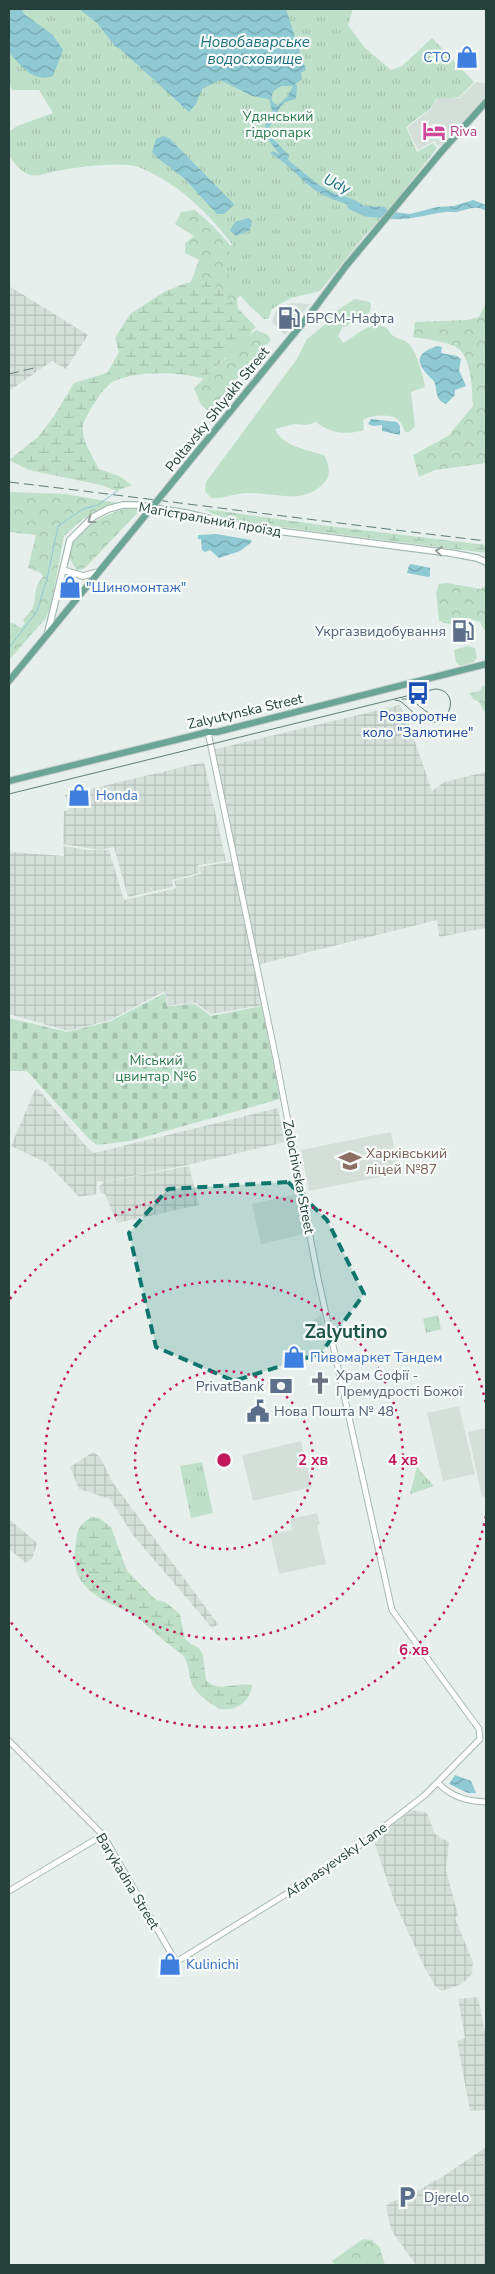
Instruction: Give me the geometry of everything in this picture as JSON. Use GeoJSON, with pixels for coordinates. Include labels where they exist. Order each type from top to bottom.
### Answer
{"type":"FeatureCollection","features":[{"type":"Feature","properties":{"kind":"main road","name":"Poltavsky Shlyakh Street"},"geometry":{"type":"LineString","coordinates":[[9,680],[184,468],[372,235],[442,151],[486,102]]}},
{"type":"Feature","properties":{"kind":"main road","name":"Магістральний проїзд"},"geometry":{"type":"LineString","coordinates":[[47,634],[70,540],[93,517],[108,509],[123,505],[186,513],[239,526],[450,553],[477,558],[486,562]]}},
{"type":"Feature","properties":{"kind":"main road"},"geometry":{"type":"LineString","coordinates":[[63,570],[83,576],[98,572]]}},
{"type":"Feature","properties":{"kind":"main road","name":"Zalyutynska Street"},"geometry":{"type":"LineString","coordinates":[[11,779],[333,704],[486,664]]}},
{"type":"Feature","properties":{"kind":"street","name":"Zolochivska Street"},"geometry":{"type":"LineString","coordinates":[[208,732],[319,1280],[392,1610],[421,1647],[479,1729],[480,1739]]}},
{"type":"Feature","properties":{"kind":"street","name":"Afanasyevsky Lane"},"geometry":{"type":"LineString","coordinates":[[176,1962],[309,1880],[401,1814],[438,1783],[480,1739]]}},
{"type":"Feature","properties":{"kind":"street","name":"Barykadna Street"},"geometry":{"type":"LineString","coordinates":[[9,1741],[102,1836],[176,1962]]}},
{"type":"Feature","properties":{"kind":"street"},"geometry":{"type":"LineString","coordinates":[[438,1783],[447,1792],[464,1800],[486,1802]]}},
{"type":"Feature","properties":{"kind":"street"},"geometry":{"type":"LineString","coordinates":[[9,1891],[102,1836]]}},
{"type":"Feature","properties":{"kind":"highlighted area"},"geometry":{"type":"Polygon","coordinates":[[[288,1182],[327,1220],[364,1294],[321,1353],[234,1381],[156,1347],[129,1233],[168,1189],[288,1182]]]}},
{"type":"Feature","properties":{"kind":"shaded area"},"geometry":{"type":"Polygon","coordinates":[[[476,82],[486,83],[486,96],[442,145],[438,146],[434,141],[418,150],[407,128],[431,109],[436,100],[444,96],[459,98],[476,82]]]}},
{"type":"Feature","properties":{"kind":"shaded area"},"geometry":{"type":"Polygon","coordinates":[[[9,286],[88,335],[66,369],[52,361],[9,391],[9,286]]]}},
{"type":"Feature","properties":{"kind":"shaded area"},"geometry":{"type":"Polygon","coordinates":[[[291,303],[310,304],[285,335],[272,322],[276,311],[291,303]]]}},
{"type":"Feature","properties":{"kind":"shaded area"},"geometry":{"type":"Polygon","coordinates":[[[400,705],[407,719],[432,791],[444,782],[486,772],[486,928],[439,937],[437,920],[257,965],[264,1004],[258,1006],[211,1014],[196,1003],[168,1005],[165,991],[110,1020],[68,1031],[9,1014],[9,852],[64,856],[63,846],[87,850],[109,850],[124,900],[174,889],[176,888],[174,881],[201,874],[199,867],[235,861],[212,750],[400,705]]]}},
{"type":"Feature","properties":{"kind":"shaded area"},"geometry":{"type":"Polygon","coordinates":[[[204,762],[226,861],[198,865],[199,873],[172,880],[173,887],[128,897],[114,847],[100,850],[63,844],[64,811],[69,810],[65,795],[204,762]]]}},
{"type":"Feature","properties":{"kind":"shaded area"},"geometry":{"type":"Polygon","coordinates":[[[38,1089],[85,1145],[94,1153],[278,1108],[285,1142],[187,1165],[103,1182],[97,1181],[96,1194],[79,1197],[47,1163],[11,1146],[35,1090],[38,1089]]]}},
{"type":"Feature","properties":{"kind":"shaded area","name":"Харківський ліцей №87"},"geometry":{"type":"Polygon","coordinates":[[[391,1132],[399,1173],[309,1191],[301,1150],[391,1132]]]}},
{"type":"Feature","properties":{"kind":"shaded area"},"geometry":{"type":"Polygon","coordinates":[[[189,1166],[199,1205],[117,1223],[105,1194],[101,1194],[99,1187],[104,1182],[189,1166]]]}},
{"type":"Feature","properties":{"kind":"shaded area"},"geometry":{"type":"Polygon","coordinates":[[[296,1194],[305,1234],[261,1244],[252,1204],[296,1194]]]}},
{"type":"Feature","properties":{"kind":"shaded area"},"geometry":{"type":"Polygon","coordinates":[[[321,1315],[324,1330],[321,1335],[311,1340],[309,1337],[316,1327],[314,1320],[321,1315]]]}},
{"type":"Feature","properties":{"kind":"shaded area"},"geometry":{"type":"Polygon","coordinates":[[[459,1406],[475,1474],[443,1481],[427,1413],[459,1406]]]}},
{"type":"Feature","properties":{"kind":"shaded area"},"geometry":{"type":"Polygon","coordinates":[[[486,1428],[486,1496],[482,1497],[468,1432],[486,1428]]]}},
{"type":"Feature","properties":{"kind":"shaded area"},"geometry":{"type":"Polygon","coordinates":[[[301,1441],[312,1487],[253,1501],[242,1455],[301,1441]]]}},
{"type":"Feature","properties":{"kind":"shaded area"},"geometry":{"type":"Polygon","coordinates":[[[93,1452],[100,1457],[113,1483],[218,1624],[212,1628],[133,1535],[110,1499],[79,1489],[70,1467],[93,1452]]]}},
{"type":"Feature","properties":{"kind":"shaded area"},"geometry":{"type":"Polygon","coordinates":[[[317,1513],[320,1524],[317,1525],[326,1564],[279,1574],[270,1535],[292,1530],[290,1519],[317,1513]]]}},
{"type":"Feature","properties":{"kind":"shaded area"},"geometry":{"type":"Polygon","coordinates":[[[9,1519],[37,1543],[32,1559],[26,1563],[9,1549],[9,1519]]]}},
{"type":"Feature","properties":{"kind":"shaded area"},"geometry":{"type":"Polygon","coordinates":[[[412,1810],[427,1813],[435,1834],[449,1842],[446,1870],[458,1915],[455,1918],[473,1962],[472,1974],[462,1984],[442,1991],[435,1986],[423,1964],[394,1901],[375,1844],[383,1832],[412,1810]]]}},
{"type":"Feature","properties":{"kind":"shaded area"},"geometry":{"type":"Polygon","coordinates":[[[478,1997],[486,2038],[486,2110],[470,2111],[457,2041],[465,2038],[458,1999],[478,1997]]]}},
{"type":"Feature","properties":{"kind":"shaded area"},"geometry":{"type":"Polygon","coordinates":[[[486,2147],[486,2163],[484,2165],[486,2167],[486,2265],[416,2265],[391,2230],[386,2206],[391,2202],[407,2197],[445,2175],[486,2147]]]}},
{"type":"Feature","properties":{"kind":"green space","name":"Удянський гідропарк"},"geometry":{"type":"Polygon","coordinates":[[[9,9],[353,9],[348,25],[364,47],[391,70],[402,66],[432,38],[474,82],[459,97],[436,99],[431,108],[406,127],[417,152],[433,143],[437,148],[388,211],[366,234],[320,291],[291,298],[272,309],[268,319],[264,319],[234,287],[230,279],[227,263],[232,244],[201,209],[165,180],[130,165],[87,166],[34,175],[24,172],[15,164],[8,152],[9,132],[17,126],[53,113],[39,90],[12,90],[9,83],[9,9]]]}},
{"type":"Feature","properties":{"kind":"green space"},"geometry":{"type":"Polygon","coordinates":[[[195,210],[213,226],[236,252],[246,288],[237,299],[238,313],[252,332],[249,336],[256,330],[268,335],[271,340],[209,411],[201,405],[194,388],[227,357],[219,354],[189,287],[199,260],[185,253],[185,243],[194,236],[175,224],[181,212],[195,210]]]}},
{"type":"Feature","properties":{"kind":"green space"},"geometry":{"type":"Polygon","coordinates":[[[210,280],[256,327],[204,379],[183,374],[156,373],[118,379],[103,391],[93,405],[83,426],[88,448],[99,469],[119,476],[132,485],[117,491],[101,485],[29,470],[9,460],[38,437],[54,416],[74,383],[107,373],[119,352],[115,338],[130,314],[164,292],[186,283],[210,280]]]}},
{"type":"Feature","properties":{"kind":"green space"},"geometry":{"type":"Polygon","coordinates":[[[355,299],[370,302],[369,313],[342,328],[338,336],[343,343],[365,329],[382,326],[392,335],[409,344],[419,364],[425,387],[411,392],[415,426],[409,432],[405,432],[401,422],[396,418],[380,416],[363,420],[364,430],[351,433],[333,431],[316,422],[307,425],[294,424],[275,429],[283,440],[303,449],[324,455],[329,469],[327,480],[316,490],[298,496],[245,493],[211,498],[205,491],[206,482],[297,359],[307,339],[328,322],[333,313],[355,299]]]}},
{"type":"Feature","properties":{"kind":"green space"},"geometry":{"type":"Polygon","coordinates":[[[486,303],[486,463],[435,470],[419,477],[413,455],[448,436],[473,406],[471,376],[463,354],[459,349],[450,344],[413,337],[415,322],[467,320],[479,317],[486,303]]]}},
{"type":"Feature","properties":{"kind":"green space"},"geometry":{"type":"Polygon","coordinates":[[[9,492],[66,494],[117,503],[83,519],[64,536],[51,605],[46,618],[9,660],[9,626],[11,622],[21,628],[25,623],[23,620],[32,609],[36,588],[43,577],[41,573],[28,568],[36,535],[10,532],[9,534],[9,492]]]}},
{"type":"Feature","properties":{"kind":"green space"},"geometry":{"type":"Polygon","coordinates":[[[126,508],[141,509],[87,566],[81,570],[76,569],[70,558],[70,547],[75,538],[94,522],[126,508]]]}},
{"type":"Feature","properties":{"kind":"green space"},"geometry":{"type":"Polygon","coordinates":[[[205,509],[486,545],[486,553],[242,522],[213,514],[205,509]]]}},
{"type":"Feature","properties":{"kind":"green space"},"geometry":{"type":"Polygon","coordinates":[[[447,583],[481,589],[486,585],[486,633],[480,622],[467,618],[449,624],[439,621],[436,593],[439,584],[447,583]]]}},
{"type":"Feature","properties":{"kind":"green space"},"geometry":{"type":"Polygon","coordinates":[[[468,646],[475,648],[477,658],[474,662],[460,666],[456,662],[454,650],[468,646]]]}},
{"type":"Feature","properties":{"kind":"green space"},"geometry":{"type":"Polygon","coordinates":[[[483,685],[486,689],[486,711],[469,693],[480,691],[483,685]]]}},
{"type":"Feature","properties":{"kind":"green space","name":"Міський цвинтар №6"},"geometry":{"type":"Polygon","coordinates":[[[165,993],[167,1006],[195,1004],[211,1016],[262,1006],[280,1099],[130,1141],[97,1145],[88,1138],[27,1071],[9,1071],[9,1018],[67,1032],[111,1021],[165,993]]]}},
{"type":"Feature","properties":{"kind":"green space"},"geometry":{"type":"Polygon","coordinates":[[[438,1315],[441,1329],[426,1333],[423,1319],[438,1315]]]}},
{"type":"Feature","properties":{"kind":"green space"},"geometry":{"type":"Polygon","coordinates":[[[202,1462],[213,1513],[191,1518],[180,1466],[202,1462]]]}},
{"type":"Feature","properties":{"kind":"green space"},"geometry":{"type":"Polygon","coordinates":[[[417,1467],[434,1486],[410,1494],[417,1467]]]}},
{"type":"Feature","properties":{"kind":"green space"},"geometry":{"type":"Polygon","coordinates":[[[91,1517],[99,1518],[111,1527],[127,1571],[156,1600],[165,1602],[180,1614],[185,1639],[199,1648],[203,1655],[206,1680],[211,1684],[222,1687],[252,1685],[249,1696],[241,1705],[230,1709],[218,1708],[197,1693],[193,1687],[183,1655],[133,1614],[94,1594],[86,1587],[76,1571],[74,1561],[77,1534],[82,1524],[91,1517]]]}},
{"type":"Feature","properties":{"kind":"green space"},"geometry":{"type":"Polygon","coordinates":[[[363,2239],[372,2240],[380,2248],[385,2265],[335,2265],[332,2261],[363,2239]]]}},
{"type":"Feature","properties":{"kind":"water"},"geometry":{"type":"Polygon","coordinates":[[[9,9],[22,9],[24,14],[53,35],[63,50],[53,76],[46,78],[33,75],[23,68],[9,52],[9,9]]]}},
{"type":"Feature","properties":{"kind":"water","name":"Новобаварське водосховище"},"geometry":{"type":"Polygon","coordinates":[[[79,9],[286,9],[306,70],[301,73],[302,79],[295,84],[297,86],[296,99],[285,102],[280,107],[268,130],[270,136],[289,155],[288,160],[319,185],[334,193],[355,200],[364,206],[385,207],[388,211],[410,214],[437,207],[454,206],[473,200],[486,205],[486,211],[479,208],[471,208],[406,219],[391,219],[383,218],[380,212],[365,211],[325,196],[311,187],[286,164],[270,153],[273,151],[280,155],[264,134],[266,119],[273,114],[269,99],[252,96],[220,80],[202,89],[196,104],[189,112],[115,46],[97,23],[79,9]],[[293,86],[277,88],[273,93],[272,101],[277,106],[287,97],[293,86]]]}},
{"type":"Feature","properties":{"kind":"water"},"geometry":{"type":"Polygon","coordinates":[[[163,136],[169,138],[232,202],[234,205],[224,214],[217,214],[185,179],[155,156],[152,152],[156,139],[163,136]]]}},
{"type":"Feature","properties":{"kind":"water"},"geometry":{"type":"Polygon","coordinates":[[[248,218],[252,221],[250,230],[236,236],[230,230],[235,222],[248,218]]]}},
{"type":"Feature","properties":{"kind":"water"},"geometry":{"type":"Polygon","coordinates":[[[437,346],[442,347],[441,353],[457,356],[461,359],[459,370],[466,386],[455,390],[455,395],[446,404],[438,397],[434,381],[421,366],[420,361],[423,353],[437,346]]]}},
{"type":"Feature","properties":{"kind":"water"},"geometry":{"type":"Polygon","coordinates":[[[371,419],[397,422],[400,426],[400,435],[382,431],[382,425],[373,426],[368,424],[371,419]]]}},
{"type":"Feature","properties":{"kind":"water"},"geometry":{"type":"Polygon","coordinates":[[[216,534],[251,540],[252,542],[240,551],[219,558],[210,550],[205,552],[202,550],[201,539],[198,539],[198,535],[216,534]]]}},
{"type":"Feature","properties":{"kind":"water"},"geometry":{"type":"Polygon","coordinates":[[[411,564],[430,568],[430,576],[407,573],[411,564]]]}},
{"type":"Feature","properties":{"kind":"water"},"geometry":{"type":"Polygon","coordinates":[[[455,1775],[471,1781],[476,1793],[468,1793],[449,1784],[455,1775]]]}},
{"type":"Feature","properties":{"kind":"waterway","name":"Udy"},"geometry":{"type":"LineString","coordinates":[[351,206],[366,213],[388,215]]}},
{"type":"Feature","properties":{"kind":"waterway"},"geometry":{"type":"LineString","coordinates":[[9,648],[37,611],[47,579],[58,526],[83,509],[98,505],[117,491]]}},
{"type":"Feature","properties":{"kind":"tram line"},"geometry":{"type":"LineString","coordinates":[[9,794],[435,689],[443,691],[448,696],[450,709],[441,720],[434,722],[426,721],[400,701],[395,700]]}},
{"type":"Feature","properties":{"kind":"tram line"},"geometry":{"type":"LineString","coordinates":[[402,699],[413,701],[430,714],[441,715]]}},
{"type":"Feature","properties":{"kind":"railway"},"geometry":{"type":"LineString","coordinates":[[9,374],[34,368]]}},
{"type":"Feature","properties":{"kind":"railway"},"geometry":{"type":"LineString","coordinates":[[9,482],[486,541]]}},
{"type":"Feature","properties":{"kind":"place","name":"СТО"},"geometry":{"type":"Point","coordinates":[467,57]}},
{"type":"Feature","properties":{"kind":"place","name":"Riva"},"geometry":{"type":"Point","coordinates":[434,131]}},
{"type":"Feature","properties":{"kind":"place","name":"БРСМ-Нафта"},"geometry":{"type":"Point","coordinates":[289,318]}},
{"type":"Feature","properties":{"kind":"place","name":"\"Шиномонтаж\""},"geometry":{"type":"Point","coordinates":[70,587]}},
{"type":"Feature","properties":{"kind":"place","name":"Укргазвидобування"},"geometry":{"type":"Point","coordinates":[463,631]}},
{"type":"Feature","properties":{"kind":"place","name":"Розворотне коло \"Залютине\""},"geometry":{"type":"Point","coordinates":[418,693]}},
{"type":"Feature","properties":{"kind":"place","name":"Honda"},"geometry":{"type":"Point","coordinates":[79,795]}},
{"type":"Feature","properties":{"kind":"place","name":"Харківський ліцей №87"},"geometry":{"type":"Point","coordinates":[350,1161]}},
{"type":"Feature","properties":{"kind":"place","name":"Пивомаркет Тандем"},"geometry":{"type":"Point","coordinates":[294,1357]}},
{"type":"Feature","properties":{"kind":"place","name":"Храм Софії - Премудрості Божої"},"geometry":{"type":"Point","coordinates":[320,1383]}},
{"type":"Feature","properties":{"kind":"place","name":"PrivatBank"},"geometry":{"type":"Point","coordinates":[281,1386]}},
{"type":"Feature","properties":{"kind":"place","name":"Нова Пошта № 48"},"geometry":{"type":"Point","coordinates":[258,1411]}},
{"type":"Feature","properties":{"kind":"place","name":"Kulinichi"},"geometry":{"type":"Point","coordinates":[170,1964]}},
{"type":"Feature","properties":{"kind":"place","name":"Djerelo"},"geometry":{"type":"Point","coordinates":[407,2197]}},
{"type":"Feature","properties":{"kind":"district","name":"Zalyutіno"},"geometry":{"type":"Point","coordinates":[346,1331]}}]}
